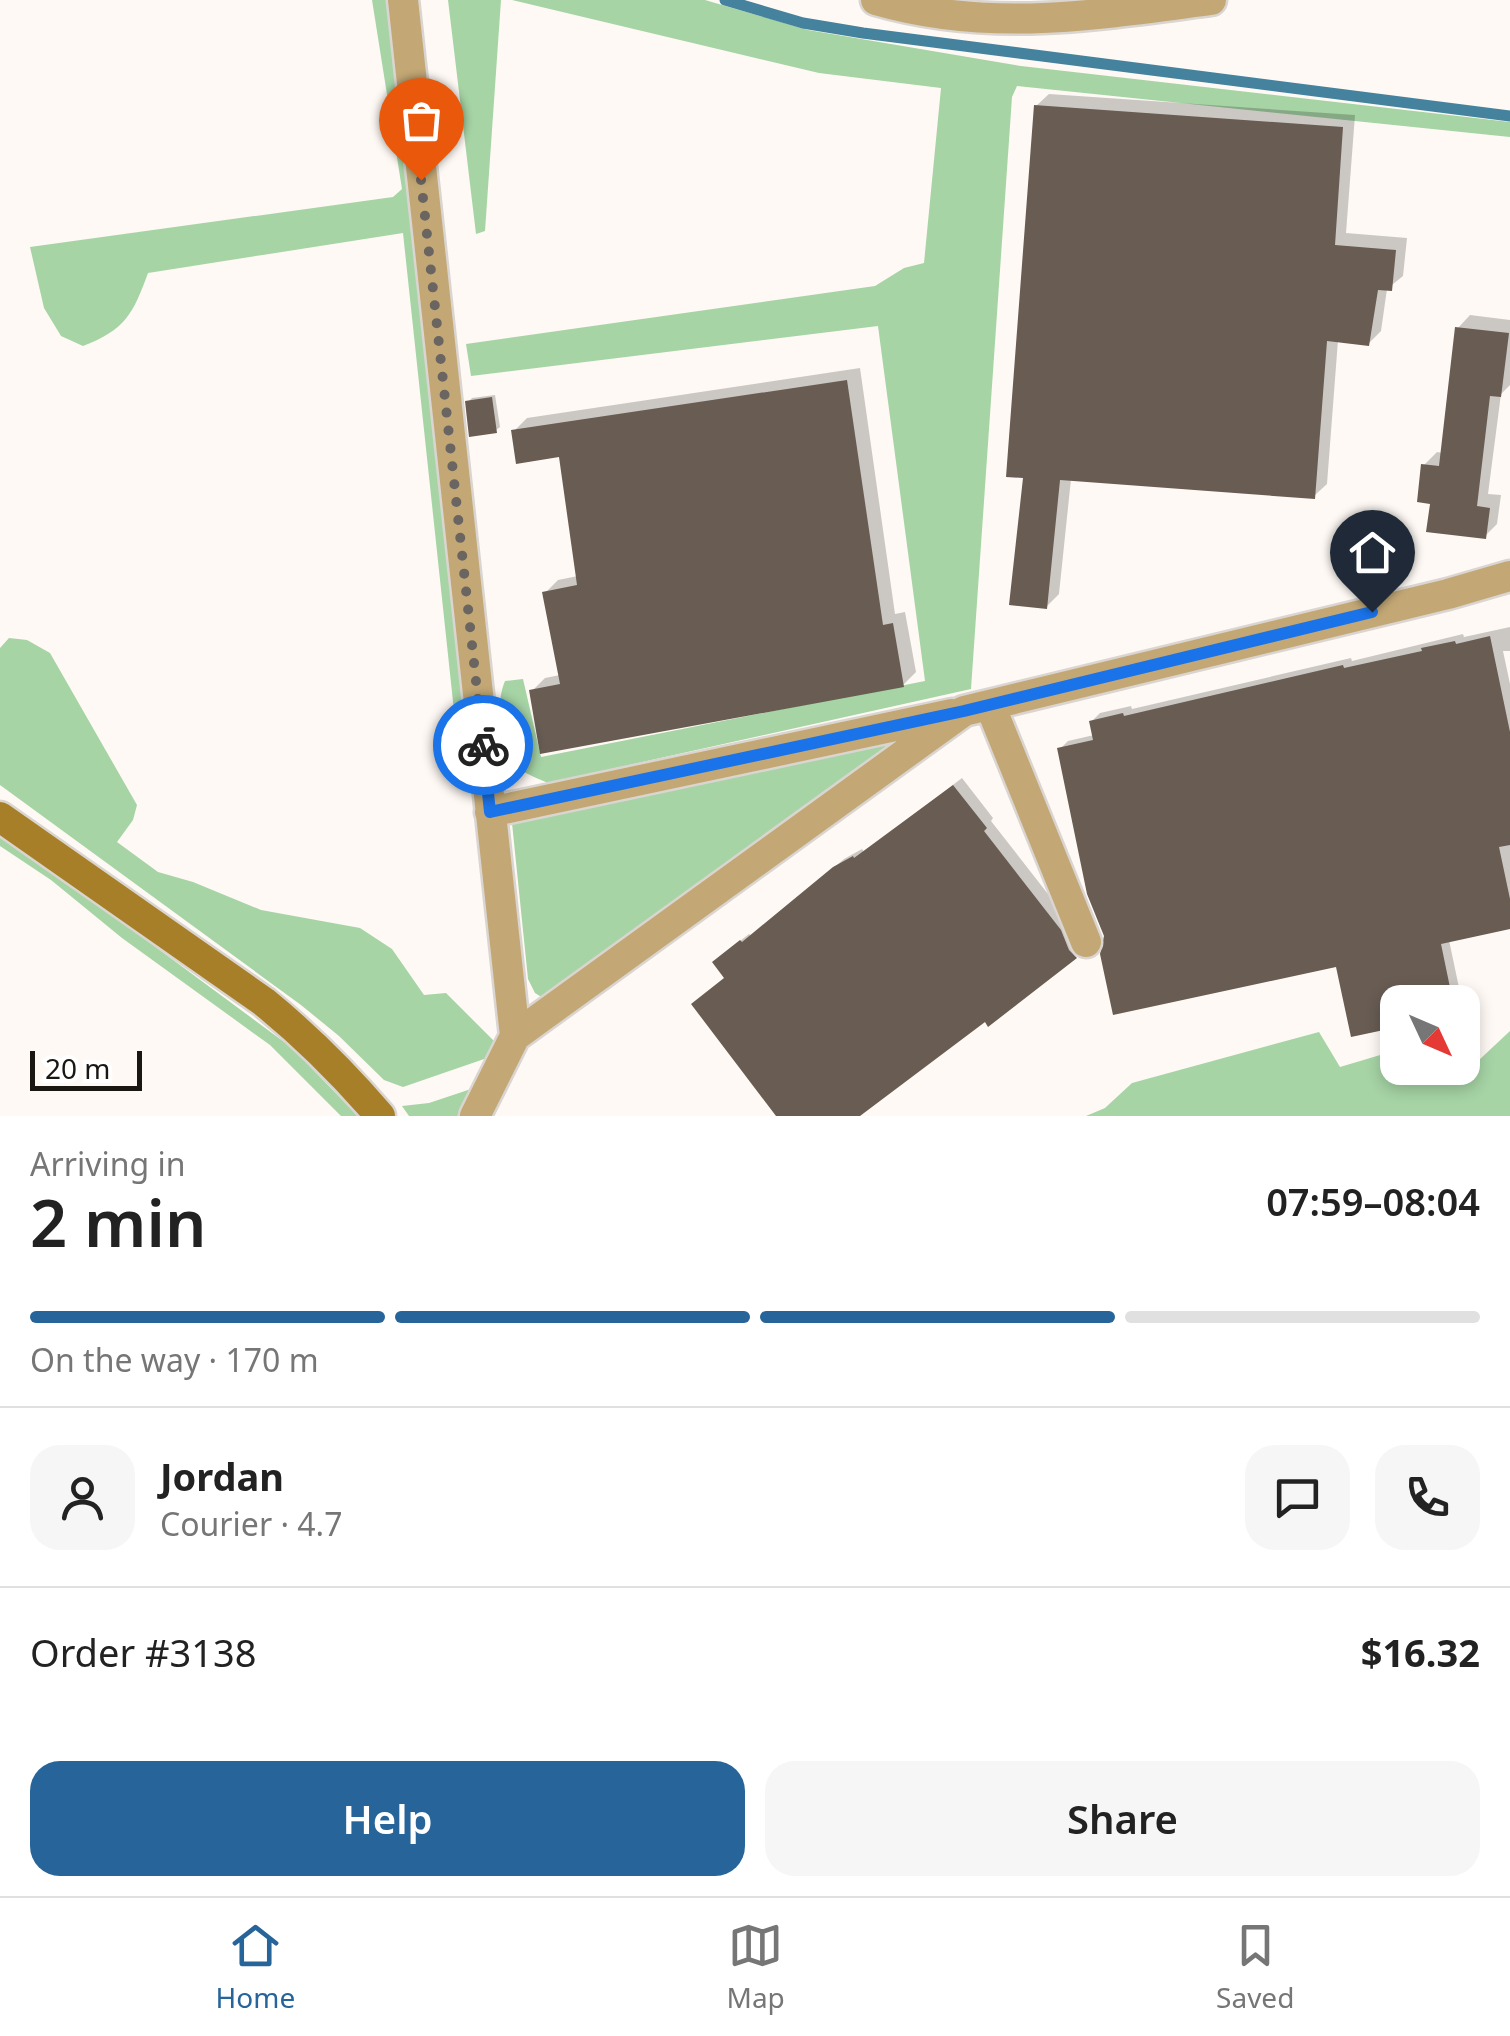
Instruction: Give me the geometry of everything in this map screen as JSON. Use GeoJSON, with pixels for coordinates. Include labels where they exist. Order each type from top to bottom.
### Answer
{"type":"FeatureCollection","features":[{"type":"Feature","properties":{"kind":"street"},"geometry":{"type":"LineString","coordinates":[[403,0],[514,1036]]}},
{"type":"Feature","properties":{"kind":"street"},"geometry":{"type":"LineString","coordinates":[[876,0],[976,20],[1048,20],[1210,0]]}},
{"type":"Feature","properties":{"kind":"street"},"geometry":{"type":"LineString","coordinates":[[490,812],[977,708],[1510,576]]}},
{"type":"Feature","properties":{"kind":"street"},"geometry":{"type":"LineString","coordinates":[[977,708],[1086,942]]}},
{"type":"Feature","properties":{"kind":"street"},"geometry":{"type":"LineString","coordinates":[[476,1116],[514,1036],[977,708]]}},
{"type":"Feature","properties":{"kind":"street"},"geometry":{"type":"LineString","coordinates":[[0,817],[264,1002],[343,1072],[380,1116]]}},
{"type":"Feature","properties":{"kind":"green space"},"geometry":{"type":"Polygon","coordinates":[[[372,0],[393,0],[476,784],[462,786],[403,233],[148,273],[126,319],[109,334],[83,346],[61,336],[44,308],[30,247],[393,197],[402,189],[372,0]]]}},
{"type":"Feature","properties":{"kind":"green space"},"geometry":{"type":"Polygon","coordinates":[[[448,0],[501,0],[485,231],[476,234],[448,0]]]}},
{"type":"Feature","properties":{"kind":"green space"},"geometry":{"type":"Polygon","coordinates":[[[512,0],[705,0],[808,30],[1021,66],[1510,122],[1510,137],[1017,86],[1012,97],[971,689],[548,783],[515,767],[503,750],[499,720],[505,681],[523,679],[541,757],[925,681],[878,326],[471,376],[466,344],[875,286],[904,268],[924,263],[941,88],[819,73],[512,0]]]}},
{"type":"Feature","properties":{"kind":"green space"},"geometry":{"type":"Polygon","coordinates":[[[9,638],[27,640],[50,653],[137,805],[133,820],[117,842],[158,872],[261,910],[360,928],[392,949],[424,995],[446,993],[497,1044],[487,1058],[403,1087],[384,1080],[301,1005],[0,785],[0,648],[9,638]]]}},
{"type":"Feature","properties":{"kind":"green space"},"geometry":{"type":"Polygon","coordinates":[[[886,741],[891,748],[543,998],[535,993],[528,979],[512,823],[522,810],[886,741]]]}},
{"type":"Feature","properties":{"kind":"green space"},"geometry":{"type":"Polygon","coordinates":[[[0,832],[291,1047],[358,1116],[341,1116],[270,1045],[0,846],[0,832]]]}},
{"type":"Feature","properties":{"kind":"green space"},"geometry":{"type":"Polygon","coordinates":[[[1510,1031],[1510,1116],[1086,1116],[1105,1108],[1132,1083],[1319,1032],[1340,1067],[1380,1055],[1380,1085],[1480,1085],[1480,1059],[1510,1031]]]}},
{"type":"Feature","properties":{"kind":"green space"},"geometry":{"type":"Polygon","coordinates":[[[477,1087],[464,1116],[409,1116],[402,1106],[429,1103],[477,1087]]]}},
{"type":"Feature","properties":{"kind":"building"},"geometry":{"type":"Polygon","coordinates":[[[1034,105],[1343,127],[1335,245],[1396,250],[1392,291],[1378,290],[1369,346],[1327,341],[1315,499],[1060,480],[1047,609],[1009,605],[1023,478],[1006,477],[1034,105]]]}},
{"type":"Feature","properties":{"kind":"building"},"geometry":{"type":"Polygon","coordinates":[[[1455,327],[1509,333],[1501,397],[1490,396],[1477,506],[1490,508],[1486,539],[1426,532],[1430,504],[1417,502],[1421,464],[1439,466],[1455,327]]]}},
{"type":"Feature","properties":{"kind":"building"},"geometry":{"type":"Polygon","coordinates":[[[847,380],[883,625],[893,623],[904,687],[540,754],[529,690],[560,684],[542,592],[577,585],[559,457],[516,464],[511,430],[847,380]]]}},
{"type":"Feature","properties":{"kind":"building"},"geometry":{"type":"Polygon","coordinates":[[[492,397],[497,433],[469,437],[465,401],[492,397]]]}},
{"type":"Feature","properties":{"kind":"building"},"geometry":{"type":"Polygon","coordinates":[[[1490,636],[1510,732],[1510,845],[1499,847],[1510,899],[1510,929],[1441,944],[1449,985],[1380,985],[1380,1031],[1351,1037],[1336,967],[1113,1015],[1100,954],[1104,936],[1087,894],[1057,748],[1093,740],[1089,721],[1422,651],[1421,648],[1455,641],[1456,644],[1490,636]]]}},
{"type":"Feature","properties":{"kind":"building"},"geometry":{"type":"Polygon","coordinates":[[[953,785],[1061,930],[1077,958],[988,1027],[985,1022],[860,1116],[776,1116],[691,1004],[724,978],[712,962],[833,867],[854,858],[953,785]]]}},
{"type":"Feature","properties":{"kind":"waterway"},"geometry":{"type":"LineString","coordinates":[[725,0],[803,23],[863,33],[1510,116]]}},
{"type":"Feature","properties":{"kind":"way so far"},"geometry":{"type":"LineString","coordinates":[[421,180],[483,745]]}},
{"type":"Feature","properties":{"kind":"route"},"geometry":{"type":"LineString","coordinates":[[483,745],[490,812],[964,711],[1372,612]]}}]}
